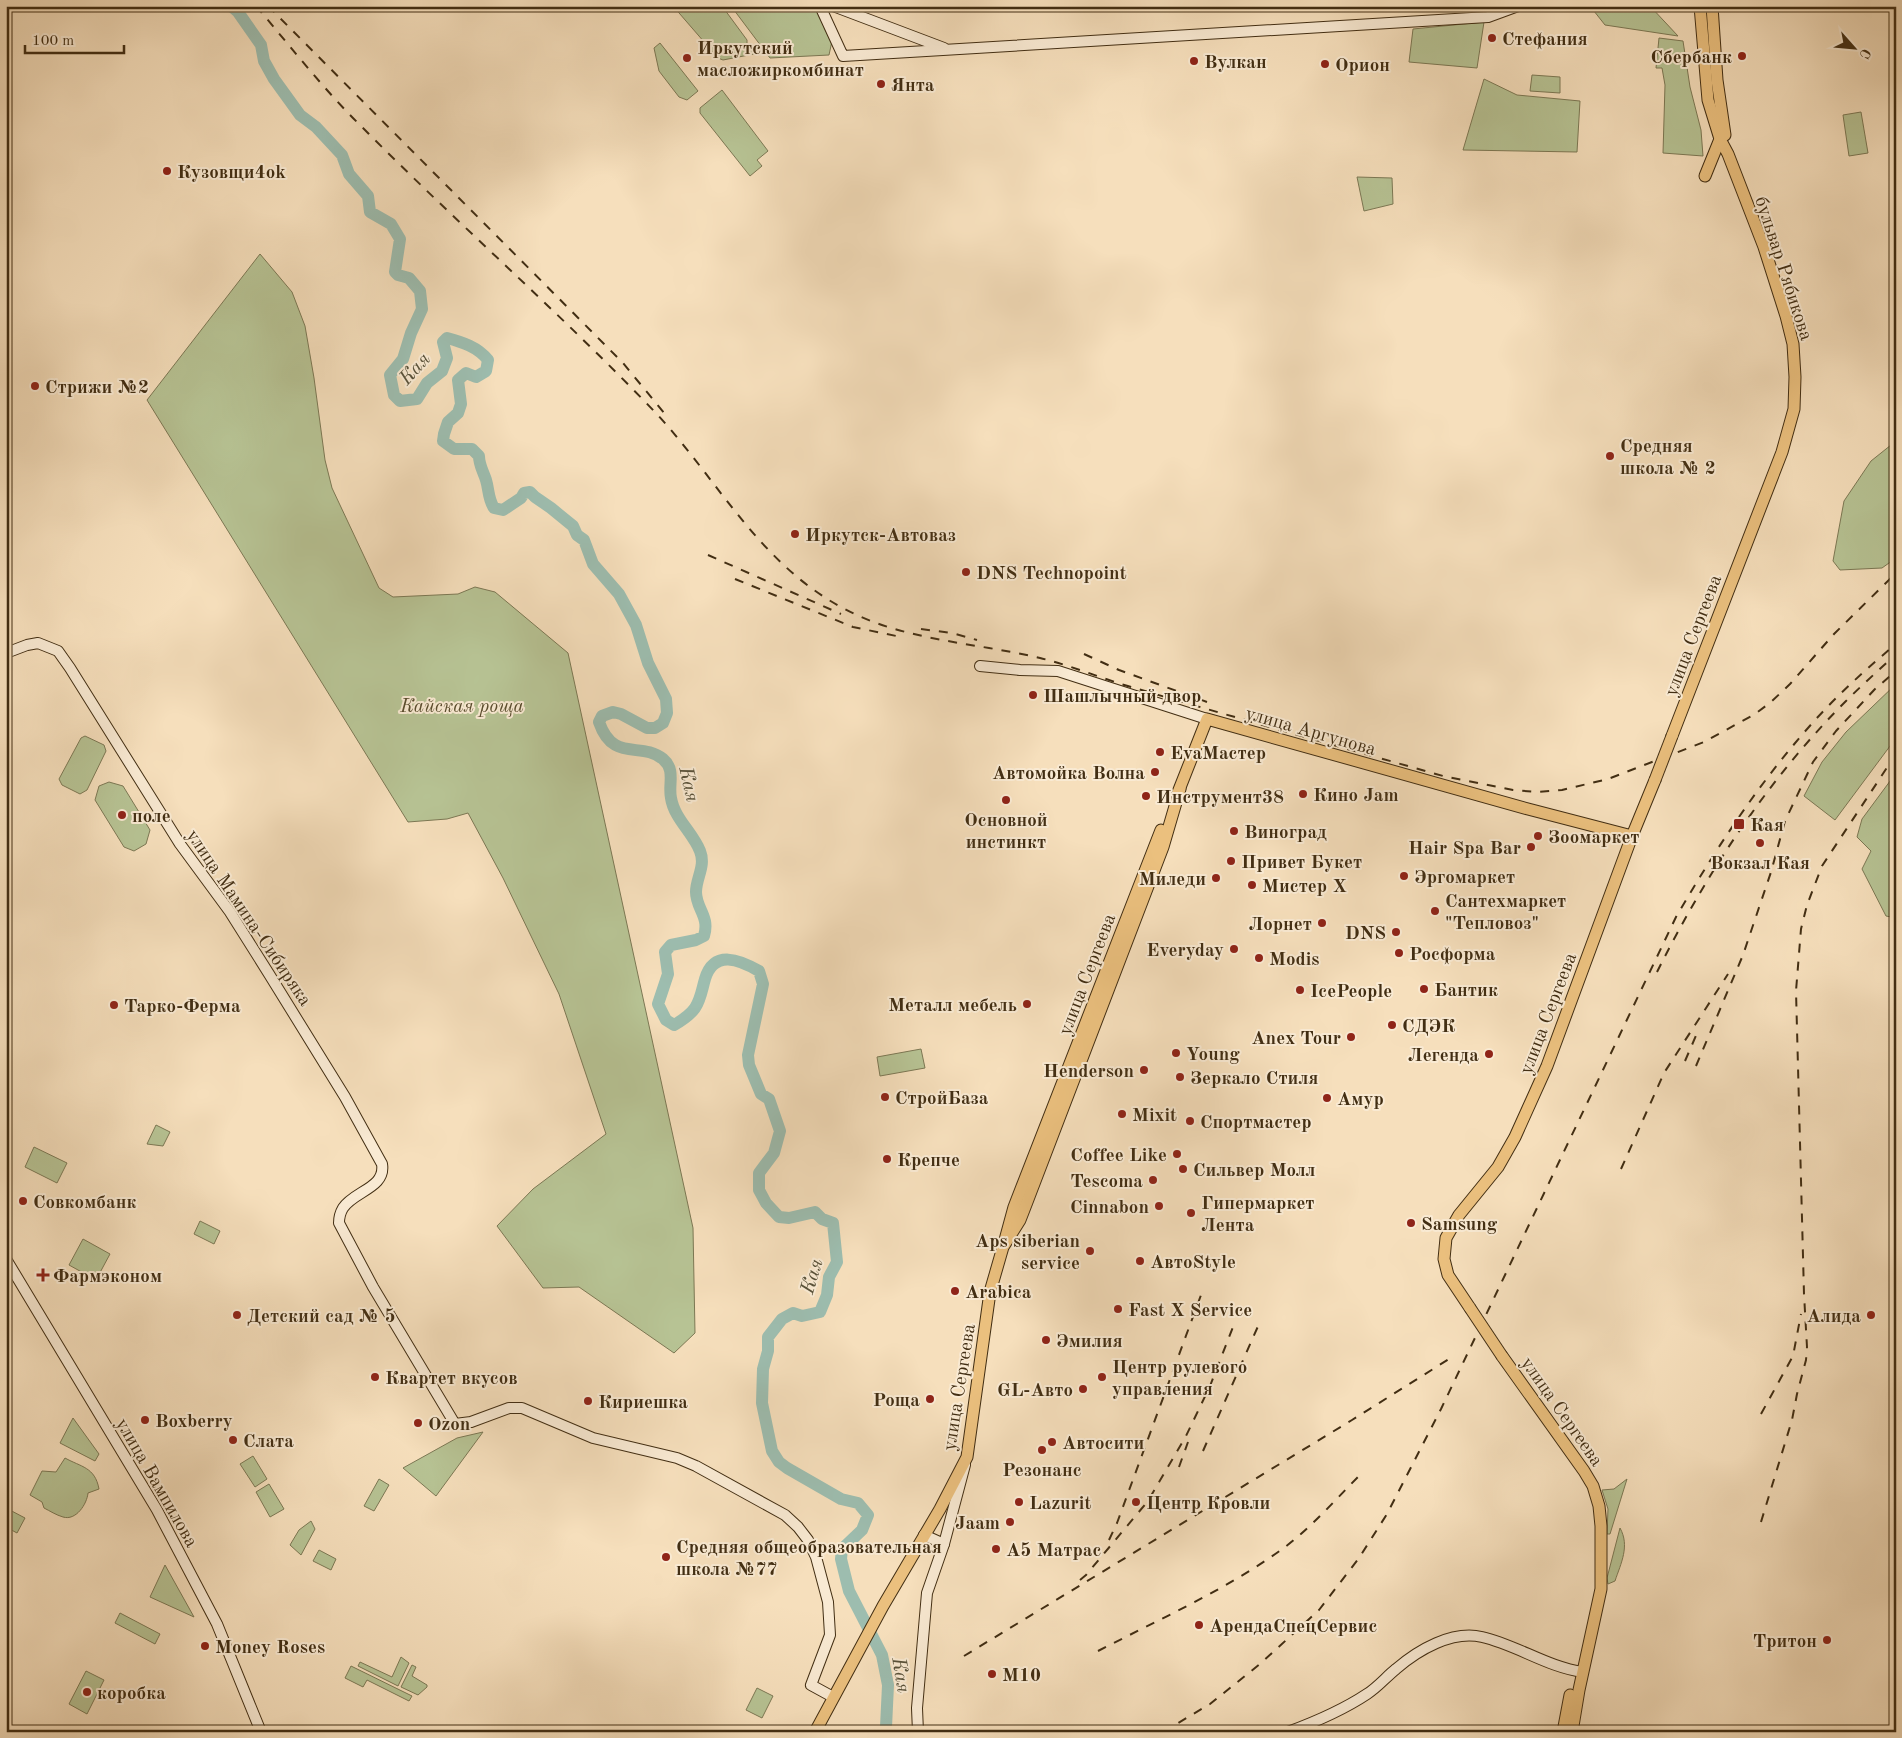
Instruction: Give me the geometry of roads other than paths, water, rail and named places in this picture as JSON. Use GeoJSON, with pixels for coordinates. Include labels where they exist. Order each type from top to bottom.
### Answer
{"type":"FeatureCollection","features":[{"type":"Feature","properties":{"kind":"main road","name":"бульвар Рябикова"},"geometry":{"type":"LineString","coordinates":[[1700,6],[1708,100],[1720,139],[1728,154],[1764,247],[1793,344],[1796,377],[1794,409],[1782,452]]}},
{"type":"Feature","properties":{"kind":"main road","name":"бульвар Рябикова"},"geometry":{"type":"LineString","coordinates":[[1712,6],[1717,80],[1728,154]]}},
{"type":"Feature","properties":{"kind":"main road"},"geometry":{"type":"LineString","coordinates":[[1705,176],[1720,139]]}},
{"type":"Feature","properties":{"kind":"main road","name":"улица Сергеева"},"geometry":{"type":"LineString","coordinates":[[1579,1672],[1601,1549],[1601,1526],[1593,1486],[1502,1356],[1448,1274],[1444,1259],[1446,1238],[1459,1215],[1498,1167],[1514,1140],[1550,1058],[1632,836],[1782,452]]}},
{"type":"Feature","properties":{"kind":"main road","name":"улица Сергеева"},"geometry":{"type":"LineString","coordinates":[[815,1732],[883,1606],[949,1494],[967,1457],[990,1292],[1007,1227],[1164,822],[1180,789],[1207,719]]}},
{"type":"Feature","properties":{"kind":"main road","name":"улица Аргунова"},"geometry":{"type":"LineString","coordinates":[[1207,719],[1528,809],[1632,836]]}},
{"type":"Feature","properties":{"kind":"main road","name":"улица Сергеева"},"geometry":{"type":"LineString","coordinates":[[1004,1244],[1020,1220],[1163,847],[1180,789]]}},
{"type":"Feature","properties":{"kind":"main road"},"geometry":{"type":"LineString","coordinates":[[1563,1732],[1579,1672]]}},
{"type":"Feature","properties":{"kind":"main road"},"geometry":{"type":"LineString","coordinates":[[1572,1732],[1579,1672]]}},
{"type":"Feature","properties":{"kind":"street"},"geometry":{"type":"LineString","coordinates":[[820,6],[844,56],[1488,17],[1518,6]]}},
{"type":"Feature","properties":{"kind":"street"},"geometry":{"type":"LineString","coordinates":[[833,6],[947,49]]}},
{"type":"Feature","properties":{"kind":"street","name":"улица Мамина-Сибиряка"},"geometry":{"type":"LineString","coordinates":[[6,653],[38,643],[58,651],[190,859],[235,919],[345,1097],[382,1164],[382,1174],[380,1179],[344,1206],[339,1223],[373,1287],[455,1424],[472,1422],[509,1408],[522,1408],[593,1438],[677,1458],[696,1466],[785,1515],[808,1540],[816,1556],[828,1602],[830,1635],[811,1685],[833,1697]]}},
{"type":"Feature","properties":{"kind":"street","name":"улица Аргунова"},"geometry":{"type":"LineString","coordinates":[[980,666],[1058,671],[1207,719]]}},
{"type":"Feature","properties":{"kind":"street","name":"улица Вампилова"},"geometry":{"type":"LineString","coordinates":[[6,1259],[157,1510],[217,1624],[261,1732]]}},
{"type":"Feature","properties":{"kind":"street"},"geometry":{"type":"LineString","coordinates":[[918,1732],[917,1708],[927,1593],[944,1544],[967,1457]]}},
{"type":"Feature","properties":{"kind":"street"},"geometry":{"type":"LineString","coordinates":[[924,1535],[944,1544]]}},
{"type":"Feature","properties":{"kind":"street"},"geometry":{"type":"LineString","coordinates":[[1288,1732],[1316,1722],[1368,1694],[1397,1668],[1420,1651],[1439,1642],[1459,1636],[1482,1637],[1579,1672]]}},
{"type":"Feature","properties":{"kind":"waterway","name":"Кая"},"geometry":{"type":"LineString","coordinates":[[231,6],[238,12],[261,45],[264,61],[274,79],[300,115],[316,127],[342,155],[349,174],[368,196],[370,212],[391,224],[400,239],[395,272],[398,275],[409,278],[420,291],[422,309],[411,333],[403,359],[390,375],[394,395],[400,401],[417,399],[427,383],[442,371],[447,358],[443,342],[447,338],[469,346],[484,355],[488,360],[486,371],[476,377],[466,373],[458,380],[461,404],[458,413],[448,422],[443,441],[454,449],[472,449],[479,456],[494,508],[503,510],[521,498],[524,493],[530,492],[573,526],[577,535],[584,540],[593,564],[619,594],[636,625],[648,663],[666,699],[667,713],[663,723],[655,728],[647,728],[621,714],[613,712],[602,716],[599,722],[605,735],[612,743],[620,747],[655,754],[667,763],[670,772],[670,793],[673,805],[697,844],[702,856],[696,892],[705,923],[704,936],[696,940],[671,945],[665,952],[668,974],[658,1004],[666,1020],[674,1025],[695,1008],[709,970],[721,960],[744,963],[759,971],[763,984],[748,1055],[749,1065],[761,1094],[769,1099],[780,1131],[774,1153],[759,1173],[759,1190],[766,1203],[779,1217],[789,1218],[815,1212],[822,1219],[833,1223],[837,1262],[829,1277],[827,1295],[820,1312],[802,1316],[793,1313],[782,1319],[768,1337],[768,1351],[763,1369],[762,1403],[772,1451],[779,1462],[841,1499],[858,1503],[868,1515],[862,1530],[842,1549],[841,1559],[849,1591],[882,1655],[888,1685],[887,1732]]}},
{"type":"Feature","properties":{"kind":"railway"},"geometry":{"type":"LineString","coordinates":[[256,6],[321,84],[349,114],[654,411],[740,517],[785,567],[841,607],[888,627],[913,634],[1052,661],[1126,685],[1443,776],[1513,790],[1537,792],[1562,790],[1608,779],[1704,742],[1755,714],[1790,684],[1834,634],[1896,573]]}},
{"type":"Feature","properties":{"kind":"railway"},"geometry":{"type":"LineString","coordinates":[[268,6],[623,363],[665,414]]}},
{"type":"Feature","properties":{"kind":"railway"},"geometry":{"type":"LineString","coordinates":[[708,555],[841,614]]}},
{"type":"Feature","properties":{"kind":"railway"},"geometry":{"type":"LineString","coordinates":[[735,579],[853,627],[901,637]]}},
{"type":"Feature","properties":{"kind":"railway"},"geometry":{"type":"LineString","coordinates":[[921,629],[952,633],[977,640]]}},
{"type":"Feature","properties":{"kind":"railway"},"geometry":{"type":"LineString","coordinates":[[1163,1732],[1210,1704],[1260,1664],[1319,1610],[1359,1558],[1387,1514],[1441,1409],[1676,917],[1737,819],[1789,750],[1840,695],[1896,644]]}},
{"type":"Feature","properties":{"kind":"railway"},"geometry":{"type":"LineString","coordinates":[[1084,654],[1119,670],[1207,702]]}},
{"type":"Feature","properties":{"kind":"railway"},"geometry":{"type":"LineString","coordinates":[[1657,972],[1696,899],[1765,795],[1817,731],[1896,654]]}},
{"type":"Feature","properties":{"kind":"railway"},"geometry":{"type":"LineString","coordinates":[[1696,1066],[1743,955],[1771,872],[1785,821],[1813,762],[1836,731],[1875,689],[1896,671]]}},
{"type":"Feature","properties":{"kind":"railway"},"geometry":{"type":"LineString","coordinates":[[1761,1522],[1792,1420],[1806,1360],[1807,1347],[1796,991],[1801,929],[1807,905],[1822,866],[1896,754]]}},
{"type":"Feature","properties":{"kind":"railway"},"geometry":{"type":"LineString","coordinates":[[1621,1169],[1664,1073],[1728,974]]}},
{"type":"Feature","properties":{"kind":"railway"},"geometry":{"type":"LineString","coordinates":[[1685,1061],[1698,1031]]}},
{"type":"Feature","properties":{"kind":"railway"},"geometry":{"type":"LineString","coordinates":[[1109,1540],[1117,1523],[1201,1295]]}},
{"type":"Feature","properties":{"kind":"railway"},"geometry":{"type":"LineString","coordinates":[[1761,1414],[1793,1356],[1801,1314]]}},
{"type":"Feature","properties":{"kind":"railway"},"geometry":{"type":"LineString","coordinates":[[1203,1451],[1259,1324]]}},
{"type":"Feature","properties":{"kind":"railway"},"geometry":{"type":"LineString","coordinates":[[1080,1580],[1148,1501],[1186,1436],[1210,1386],[1233,1327]]}},
{"type":"Feature","properties":{"kind":"railway"},"geometry":{"type":"LineString","coordinates":[[964,1656],[1449,1359]]}},
{"type":"Feature","properties":{"kind":"railway"},"geometry":{"type":"LineString","coordinates":[[1179,1467],[1188,1442]]}},
{"type":"Feature","properties":{"kind":"railway"},"geometry":{"type":"LineString","coordinates":[[1098,1651],[1192,1604],[1260,1565],[1302,1533],[1359,1476]]}},
{"type":"Feature","properties":{"kind":"place","name":"Стефания"},"geometry":{"type":"Point","coordinates":[1492,38]}},
{"type":"Feature","properties":{"kind":"place","name":"Сбербанк"},"geometry":{"type":"Point","coordinates":[1742,56]}},
{"type":"Feature","properties":{"kind":"place","name":"Иркутский масложиркомбинат"},"geometry":{"type":"Point","coordinates":[687,58]}},
{"type":"Feature","properties":{"kind":"place","name":"Вулкан"},"geometry":{"type":"Point","coordinates":[1194,61]}},
{"type":"Feature","properties":{"kind":"place","name":"Орион"},"geometry":{"type":"Point","coordinates":[1325,64]}},
{"type":"Feature","properties":{"kind":"place","name":"Янта"},"geometry":{"type":"Point","coordinates":[881,84]}},
{"type":"Feature","properties":{"kind":"place","name":"Кузовщи4оk"},"geometry":{"type":"Point","coordinates":[167,171]}},
{"type":"Feature","properties":{"kind":"place","name":"Стрижи №2"},"geometry":{"type":"Point","coordinates":[35,386]}},
{"type":"Feature","properties":{"kind":"place","name":"Средняя школа № 2"},"geometry":{"type":"Point","coordinates":[1610,456]}},
{"type":"Feature","properties":{"kind":"place","name":"Иркутск-Автоваз"},"geometry":{"type":"Point","coordinates":[795,534]}},
{"type":"Feature","properties":{"kind":"place","name":"DNS Technopoint"},"geometry":{"type":"Point","coordinates":[966,572]}},
{"type":"Feature","properties":{"kind":"place","name":"Шашлычный двор"},"geometry":{"type":"Point","coordinates":[1033,695]}},
{"type":"Feature","properties":{"kind":"place","name":"EvaМастер"},"geometry":{"type":"Point","coordinates":[1160,752]}},
{"type":"Feature","properties":{"kind":"place","name":"Автомойка Волна"},"geometry":{"type":"Point","coordinates":[1155,772]}},
{"type":"Feature","properties":{"kind":"place","name":"Кино Jam"},"geometry":{"type":"Point","coordinates":[1303,794]}},
{"type":"Feature","properties":{"kind":"place","name":"Инструмент38"},"geometry":{"type":"Point","coordinates":[1146,796]}},
{"type":"Feature","properties":{"kind":"place","name":"Основной инстинкт"},"geometry":{"type":"Point","coordinates":[1006,800]}},
{"type":"Feature","properties":{"kind":"place","name":"поле"},"geometry":{"type":"Point","coordinates":[122,815]}},
{"type":"Feature","properties":{"kind":"place","name":"Кая"},"geometry":{"type":"Point","coordinates":[1739,824]}},
{"type":"Feature","properties":{"kind":"place","name":"Виноград"},"geometry":{"type":"Point","coordinates":[1234,831]}},
{"type":"Feature","properties":{"kind":"place","name":"Зоомаркет"},"geometry":{"type":"Point","coordinates":[1538,836]}},
{"type":"Feature","properties":{"kind":"place","name":"Вокзал Кая"},"geometry":{"type":"Point","coordinates":[1760,843]}},
{"type":"Feature","properties":{"kind":"place","name":"Hair Spa Bar"},"geometry":{"type":"Point","coordinates":[1531,847]}},
{"type":"Feature","properties":{"kind":"place","name":"Привет Букет"},"geometry":{"type":"Point","coordinates":[1231,861]}},
{"type":"Feature","properties":{"kind":"place","name":"Эргомаркет"},"geometry":{"type":"Point","coordinates":[1404,876]}},
{"type":"Feature","properties":{"kind":"place","name":"Миледи"},"geometry":{"type":"Point","coordinates":[1216,878]}},
{"type":"Feature","properties":{"kind":"place","name":"Мистер Х"},"geometry":{"type":"Point","coordinates":[1252,885]}},
{"type":"Feature","properties":{"kind":"place","name":"Сантехмаркет \"Тепловоз\""},"geometry":{"type":"Point","coordinates":[1435,911]}},
{"type":"Feature","properties":{"kind":"place","name":"Лорнет"},"geometry":{"type":"Point","coordinates":[1322,923]}},
{"type":"Feature","properties":{"kind":"place","name":"DNS"},"geometry":{"type":"Point","coordinates":[1396,932]}},
{"type":"Feature","properties":{"kind":"place","name":"Everyday"},"geometry":{"type":"Point","coordinates":[1234,949]}},
{"type":"Feature","properties":{"kind":"place","name":"Росформа"},"geometry":{"type":"Point","coordinates":[1399,953]}},
{"type":"Feature","properties":{"kind":"place","name":"Modis"},"geometry":{"type":"Point","coordinates":[1259,958]}},
{"type":"Feature","properties":{"kind":"place","name":"Бантик"},"geometry":{"type":"Point","coordinates":[1424,989]}},
{"type":"Feature","properties":{"kind":"place","name":"IcePeople"},"geometry":{"type":"Point","coordinates":[1300,990]}},
{"type":"Feature","properties":{"kind":"place","name":"Металл мебель"},"geometry":{"type":"Point","coordinates":[1027,1004]}},
{"type":"Feature","properties":{"kind":"place","name":"Тарко-Ферма"},"geometry":{"type":"Point","coordinates":[114,1005]}},
{"type":"Feature","properties":{"kind":"place","name":"СДЭК"},"geometry":{"type":"Point","coordinates":[1392,1025]}},
{"type":"Feature","properties":{"kind":"place","name":"Anex Tour"},"geometry":{"type":"Point","coordinates":[1351,1037]}},
{"type":"Feature","properties":{"kind":"place","name":"Young"},"geometry":{"type":"Point","coordinates":[1176,1053]}},
{"type":"Feature","properties":{"kind":"place","name":"Легенда"},"geometry":{"type":"Point","coordinates":[1489,1054]}},
{"type":"Feature","properties":{"kind":"place","name":"Henderson"},"geometry":{"type":"Point","coordinates":[1144,1070]}},
{"type":"Feature","properties":{"kind":"place","name":"Зеркало Стиля"},"geometry":{"type":"Point","coordinates":[1180,1077]}},
{"type":"Feature","properties":{"kind":"place","name":"СтройБаза"},"geometry":{"type":"Point","coordinates":[885,1097]}},
{"type":"Feature","properties":{"kind":"place","name":"Амур"},"geometry":{"type":"Point","coordinates":[1327,1098]}},
{"type":"Feature","properties":{"kind":"place","name":"Mixit"},"geometry":{"type":"Point","coordinates":[1122,1114]}},
{"type":"Feature","properties":{"kind":"place","name":"Спортмастер"},"geometry":{"type":"Point","coordinates":[1190,1121]}},
{"type":"Feature","properties":{"kind":"place","name":"Coffee Like"},"geometry":{"type":"Point","coordinates":[1177,1154]}},
{"type":"Feature","properties":{"kind":"place","name":"Крепче"},"geometry":{"type":"Point","coordinates":[887,1159]}},
{"type":"Feature","properties":{"kind":"place","name":"Сильвер Молл"},"geometry":{"type":"Point","coordinates":[1183,1169]}},
{"type":"Feature","properties":{"kind":"place","name":"Tescoma"},"geometry":{"type":"Point","coordinates":[1153,1180]}},
{"type":"Feature","properties":{"kind":"place","name":"Совкомбанк"},"geometry":{"type":"Point","coordinates":[23,1201]}},
{"type":"Feature","properties":{"kind":"place","name":"Cinnabon"},"geometry":{"type":"Point","coordinates":[1159,1206]}},
{"type":"Feature","properties":{"kind":"place","name":"Гипермаркет Лента"},"geometry":{"type":"Point","coordinates":[1191,1213]}},
{"type":"Feature","properties":{"kind":"place","name":"Samsung"},"geometry":{"type":"Point","coordinates":[1411,1223]}},
{"type":"Feature","properties":{"kind":"place","name":"Aps siberian service"},"geometry":{"type":"Point","coordinates":[1090,1251]}},
{"type":"Feature","properties":{"kind":"place","name":"АвтоStyle"},"geometry":{"type":"Point","coordinates":[1140,1261]}},
{"type":"Feature","properties":{"kind":"place","name":"Фармэконом"},"geometry":{"type":"Point","coordinates":[43,1275]}},
{"type":"Feature","properties":{"kind":"place","name":"Arabica"},"geometry":{"type":"Point","coordinates":[955,1291]}},
{"type":"Feature","properties":{"kind":"place","name":"Fast X Service"},"geometry":{"type":"Point","coordinates":[1118,1309]}},
{"type":"Feature","properties":{"kind":"place","name":"Детский сад № 5"},"geometry":{"type":"Point","coordinates":[237,1315]}},
{"type":"Feature","properties":{"kind":"place","name":"Алида"},"geometry":{"type":"Point","coordinates":[1871,1315]}},
{"type":"Feature","properties":{"kind":"place","name":"Эмилия"},"geometry":{"type":"Point","coordinates":[1046,1340]}},
{"type":"Feature","properties":{"kind":"place","name":"Квартет вкусов"},"geometry":{"type":"Point","coordinates":[375,1377]}},
{"type":"Feature","properties":{"kind":"place","name":"Центр рулевого управления"},"geometry":{"type":"Point","coordinates":[1102,1377]}},
{"type":"Feature","properties":{"kind":"place","name":"GL-Авто"},"geometry":{"type":"Point","coordinates":[1083,1389]}},
{"type":"Feature","properties":{"kind":"place","name":"Роща"},"geometry":{"type":"Point","coordinates":[930,1399]}},
{"type":"Feature","properties":{"kind":"place","name":"Кириешка"},"geometry":{"type":"Point","coordinates":[588,1401]}},
{"type":"Feature","properties":{"kind":"place","name":"Boxberry"},"geometry":{"type":"Point","coordinates":[145,1420]}},
{"type":"Feature","properties":{"kind":"place","name":"Ozon"},"geometry":{"type":"Point","coordinates":[418,1423]}},
{"type":"Feature","properties":{"kind":"place","name":"Слата"},"geometry":{"type":"Point","coordinates":[233,1440]}},
{"type":"Feature","properties":{"kind":"place","name":"Автосити"},"geometry":{"type":"Point","coordinates":[1052,1442]}},
{"type":"Feature","properties":{"kind":"place","name":"Резонанс"},"geometry":{"type":"Point","coordinates":[1042,1450]}},
{"type":"Feature","properties":{"kind":"place","name":"Lazurit"},"geometry":{"type":"Point","coordinates":[1019,1502]}},
{"type":"Feature","properties":{"kind":"place","name":"Центр Кровли"},"geometry":{"type":"Point","coordinates":[1136,1502]}},
{"type":"Feature","properties":{"kind":"place","name":"Jaam"},"geometry":{"type":"Point","coordinates":[1010,1522]}},
{"type":"Feature","properties":{"kind":"place","name":"А5 Матрас"},"geometry":{"type":"Point","coordinates":[996,1549]}},
{"type":"Feature","properties":{"kind":"place","name":"Средняя общеобразовательная школа №77"},"geometry":{"type":"Point","coordinates":[666,1557]}},
{"type":"Feature","properties":{"kind":"place","name":"АрендаСпецСервис"},"geometry":{"type":"Point","coordinates":[1199,1625]}},
{"type":"Feature","properties":{"kind":"place","name":"Тритон"},"geometry":{"type":"Point","coordinates":[1827,1640]}},
{"type":"Feature","properties":{"kind":"place","name":"Money Roses"},"geometry":{"type":"Point","coordinates":[205,1646]}},
{"type":"Feature","properties":{"kind":"place","name":"M10"},"geometry":{"type":"Point","coordinates":[992,1674]}},
{"type":"Feature","properties":{"kind":"place","name":"коробка"},"geometry":{"type":"Point","coordinates":[87,1692]}},
{"type":"Feature","properties":{"kind":"park label","name":"Кайская роща"},"geometry":{"type":"Point","coordinates":[462,705]}}]}
